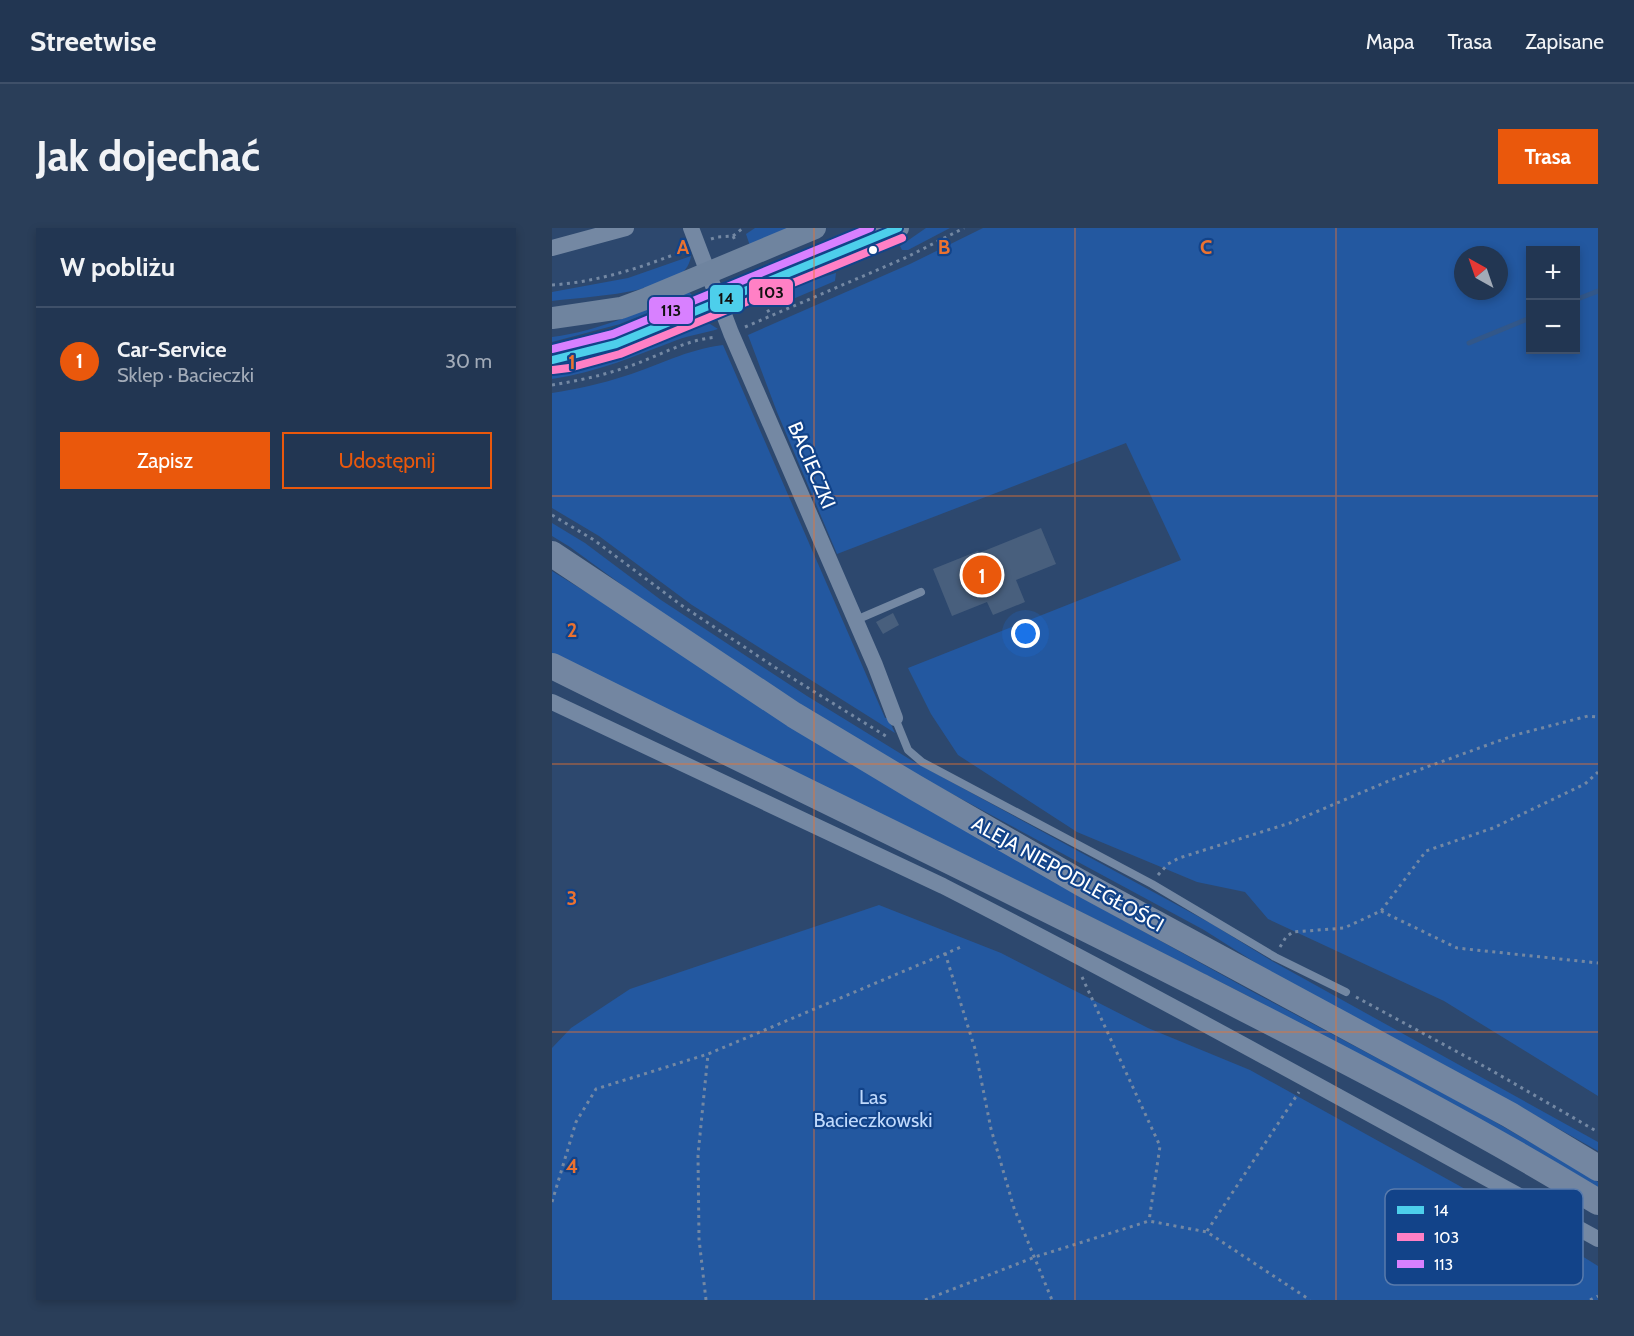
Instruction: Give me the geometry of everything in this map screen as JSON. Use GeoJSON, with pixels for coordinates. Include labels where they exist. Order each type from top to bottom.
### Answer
{"type":"FeatureCollection","features":[{"type":"Feature","properties":{"kind":"main road"},"geometry":{"type":"LineString","coordinates":[[552,318],[621,308],[815,228]]}},
{"type":"Feature","properties":{"kind":"main road"},"geometry":{"type":"LineString","coordinates":[[552,360],[616,344],[898,228]]}},
{"type":"Feature","properties":{"kind":"main road","name":"ALEJA NIEPODLEGŁOŚCI"},"geometry":{"type":"LineString","coordinates":[[552,554],[794,715],[916,788],[1081,883],[1510,1115],[1598,1168]]}},
{"type":"Feature","properties":{"kind":"main road","name":"ALEJA NIEPODLEGŁOŚCI"},"geometry":{"type":"LineString","coordinates":[[552,666],[1000,885],[1322,1048],[1575,1189]]}},
{"type":"Feature","properties":{"kind":"main road","name":"ALEJA NIEPODLEGŁOŚCI"},"geometry":{"type":"LineString","coordinates":[[1583,1193],[1598,1202]]}},
{"type":"Feature","properties":{"kind":"street"},"geometry":{"type":"LineString","coordinates":[[552,248],[626,228]]}},
{"type":"Feature","properties":{"kind":"street","name":"BACIECZKI"},"geometry":{"type":"LineString","coordinates":[[691,228],[731,333],[856,620],[895,718]]}},
{"type":"Feature","properties":{"kind":"street"},"geometry":{"type":"LineString","coordinates":[[552,702],[962,895],[1299,1074],[1507,1189]]}},
{"type":"Feature","properties":{"kind":"street"},"geometry":{"type":"LineString","coordinates":[[1583,1231],[1598,1239]]}},
{"type":"Feature","properties":{"kind":"lane"},"geometry":{"type":"LineString","coordinates":[[856,620],[921,592]]}},
{"type":"Feature","properties":{"kind":"lane"},"geometry":{"type":"LineString","coordinates":[[895,718],[908,750],[922,762],[1152,884],[1275,957],[1346,992]]}},
{"type":"Feature","properties":{"kind":"path"},"geometry":{"type":"LineString","coordinates":[[733,236],[743,228]]}},
{"type":"Feature","properties":{"kind":"path"},"geometry":{"type":"LineString","coordinates":[[552,385],[582,380],[626,368],[691,342],[721,337],[905,258],[964,228]]}},
{"type":"Feature","properties":{"kind":"path"},"geometry":{"type":"LineString","coordinates":[[552,285],[607,277],[687,249]]}},
{"type":"Feature","properties":{"kind":"path"},"geometry":{"type":"LineString","coordinates":[[552,515],[594,540],[681,605],[776,668],[908,750]]}},
{"type":"Feature","properties":{"kind":"path"},"geometry":{"type":"LineString","coordinates":[[1152,884],[1160,871],[1179,858],[1290,823],[1391,780],[1515,735],[1588,716],[1598,717]]}},
{"type":"Feature","properties":{"kind":"path"},"geometry":{"type":"LineString","coordinates":[[1275,957],[1286,937],[1293,932],[1344,928],[1381,911],[1426,851],[1493,828],[1585,784],[1598,772]]}},
{"type":"Feature","properties":{"kind":"path"},"geometry":{"type":"LineString","coordinates":[[1381,911],[1457,948],[1598,963]]}},
{"type":"Feature","properties":{"kind":"path"},"geometry":{"type":"LineString","coordinates":[[552,1202],[576,1122],[596,1089],[708,1054],[961,948]]}},
{"type":"Feature","properties":{"kind":"path"},"geometry":{"type":"LineString","coordinates":[[945,953],[975,1049],[991,1129],[1014,1208],[1052,1300]]}},
{"type":"Feature","properties":{"kind":"path"},"geometry":{"type":"LineString","coordinates":[[1078,968],[1160,1146],[1149,1221]]}},
{"type":"Feature","properties":{"kind":"path"},"geometry":{"type":"LineString","coordinates":[[1346,992],[1489,1069],[1598,1132]]}},
{"type":"Feature","properties":{"kind":"path"},"geometry":{"type":"LineString","coordinates":[[706,1300],[699,1239],[698,1155],[708,1054]]}},
{"type":"Feature","properties":{"kind":"path"},"geometry":{"type":"LineString","coordinates":[[1207,1232],[1302,1088]]}},
{"type":"Feature","properties":{"kind":"path"},"geometry":{"type":"LineString","coordinates":[[925,1300],[1035,1257],[1149,1221],[1207,1232],[1310,1300]]}},
{"type":"Feature","properties":{"kind":"path"},"geometry":{"type":"LineString","coordinates":[[1590,1300],[1598,1296]]}},
{"type":"Feature","properties":{"kind":"green space"},"geometry":{"type":"Polygon","coordinates":[[[755,228],[792,228],[750,246],[746,234],[755,228]]]}},
{"type":"Feature","properties":{"kind":"green space"},"geometry":{"type":"Polygon","coordinates":[[[926,228],[950,228],[908,250],[902,250],[900,246],[926,228]]]}},
{"type":"Feature","properties":{"kind":"green space"},"geometry":{"type":"Polygon","coordinates":[[[983,228],[1598,228],[1598,1096],[1444,1001],[1268,919],[1245,892],[1197,882],[1077,832],[958,755],[931,714],[908,668],[1181,560],[1126,443],[837,554],[777,412],[748,335],[910,264],[983,228]]]}},
{"type":"Feature","properties":{"kind":"green space"},"geometry":{"type":"Polygon","coordinates":[[[691,256],[687,267],[681,273],[665,282],[617,294],[552,301],[552,292],[628,278],[691,256]]]}},
{"type":"Feature","properties":{"kind":"green space"},"geometry":{"type":"Polygon","coordinates":[[[836,273],[835,281],[779,305],[774,303],[770,293],[836,273]]]}},
{"type":"Feature","properties":{"kind":"green space"},"geometry":{"type":"Polygon","coordinates":[[[689,292],[692,295],[620,324],[552,342],[552,337],[605,325],[689,292]]]}},
{"type":"Feature","properties":{"kind":"green space"},"geometry":{"type":"Polygon","coordinates":[[[702,323],[710,324],[718,329],[682,338],[601,368],[552,379],[552,371],[609,358],[702,323]]]}},
{"type":"Feature","properties":{"kind":"green space"},"geometry":{"type":"Polygon","coordinates":[[[723,345],[885,718],[888,718],[895,733],[692,605],[599,536],[552,508],[552,393],[607,381],[685,354],[723,345]]]}},
{"type":"Feature","properties":{"kind":"green space"},"geometry":{"type":"Polygon","coordinates":[[[552,523],[585,543],[661,600],[807,696],[911,760],[1212,924],[1272,961],[1598,1142],[1598,1151],[1267,970],[1204,930],[904,768],[801,705],[637,596],[552,536],[552,523]]]}},
{"type":"Feature","properties":{"kind":"green space"},"geometry":{"type":"Polygon","coordinates":[[[552,571],[1074,893],[1253,992],[1471,1108],[1598,1182],[1598,1190],[1250,997],[1065,904],[552,656],[552,571]]]}},
{"type":"Feature","properties":{"kind":"green space","name":"Las Bacieczkowski"},"geometry":{"type":"Polygon","coordinates":[[[879,905],[1001,953],[1148,1028],[1250,1070],[1465,1189],[1385,1189],[1385,1285],[1583,1285],[1583,1257],[1598,1266],[1598,1300],[552,1300],[552,1048],[571,1028],[630,989],[879,905]]]}},
{"type":"Feature","properties":{"kind":"building"},"geometry":{"type":"Polygon","coordinates":[[[1041,528],[1056,564],[1016,580],[1025,602],[993,615],[987,602],[952,616],[933,569],[1041,528]]]}},
{"type":"Feature","properties":{"kind":"building"},"geometry":{"type":"Polygon","coordinates":[[[893,613],[899,625],[883,634],[876,622],[893,613]]]}},
{"type":"Feature","properties":{"kind":"waterway"},"geometry":{"type":"LineString","coordinates":[[1580,298],[1598,291]]}},
{"type":"Feature","properties":{"kind":"waterway"},"geometry":{"type":"LineString","coordinates":[[1469,343],[1526,320]]}},
{"type":"Feature","properties":{"kind":"transit line","name":"113"},"geometry":{"type":"LineString","coordinates":[[552,349],[613,334],[870,228]]}},
{"type":"Feature","properties":{"kind":"transit line","name":"14"},"geometry":{"type":"LineString","coordinates":[[552,360],[616,344],[898,228]]}},
{"type":"Feature","properties":{"kind":"transit line","name":"103"},"geometry":{"type":"LineString","coordinates":[[553,370],[620,354],[902,238]]}},
{"type":"Feature","properties":{"kind":"place","name":"Car-Service"},"geometry":{"type":"Point","coordinates":[982,575]}}]}
